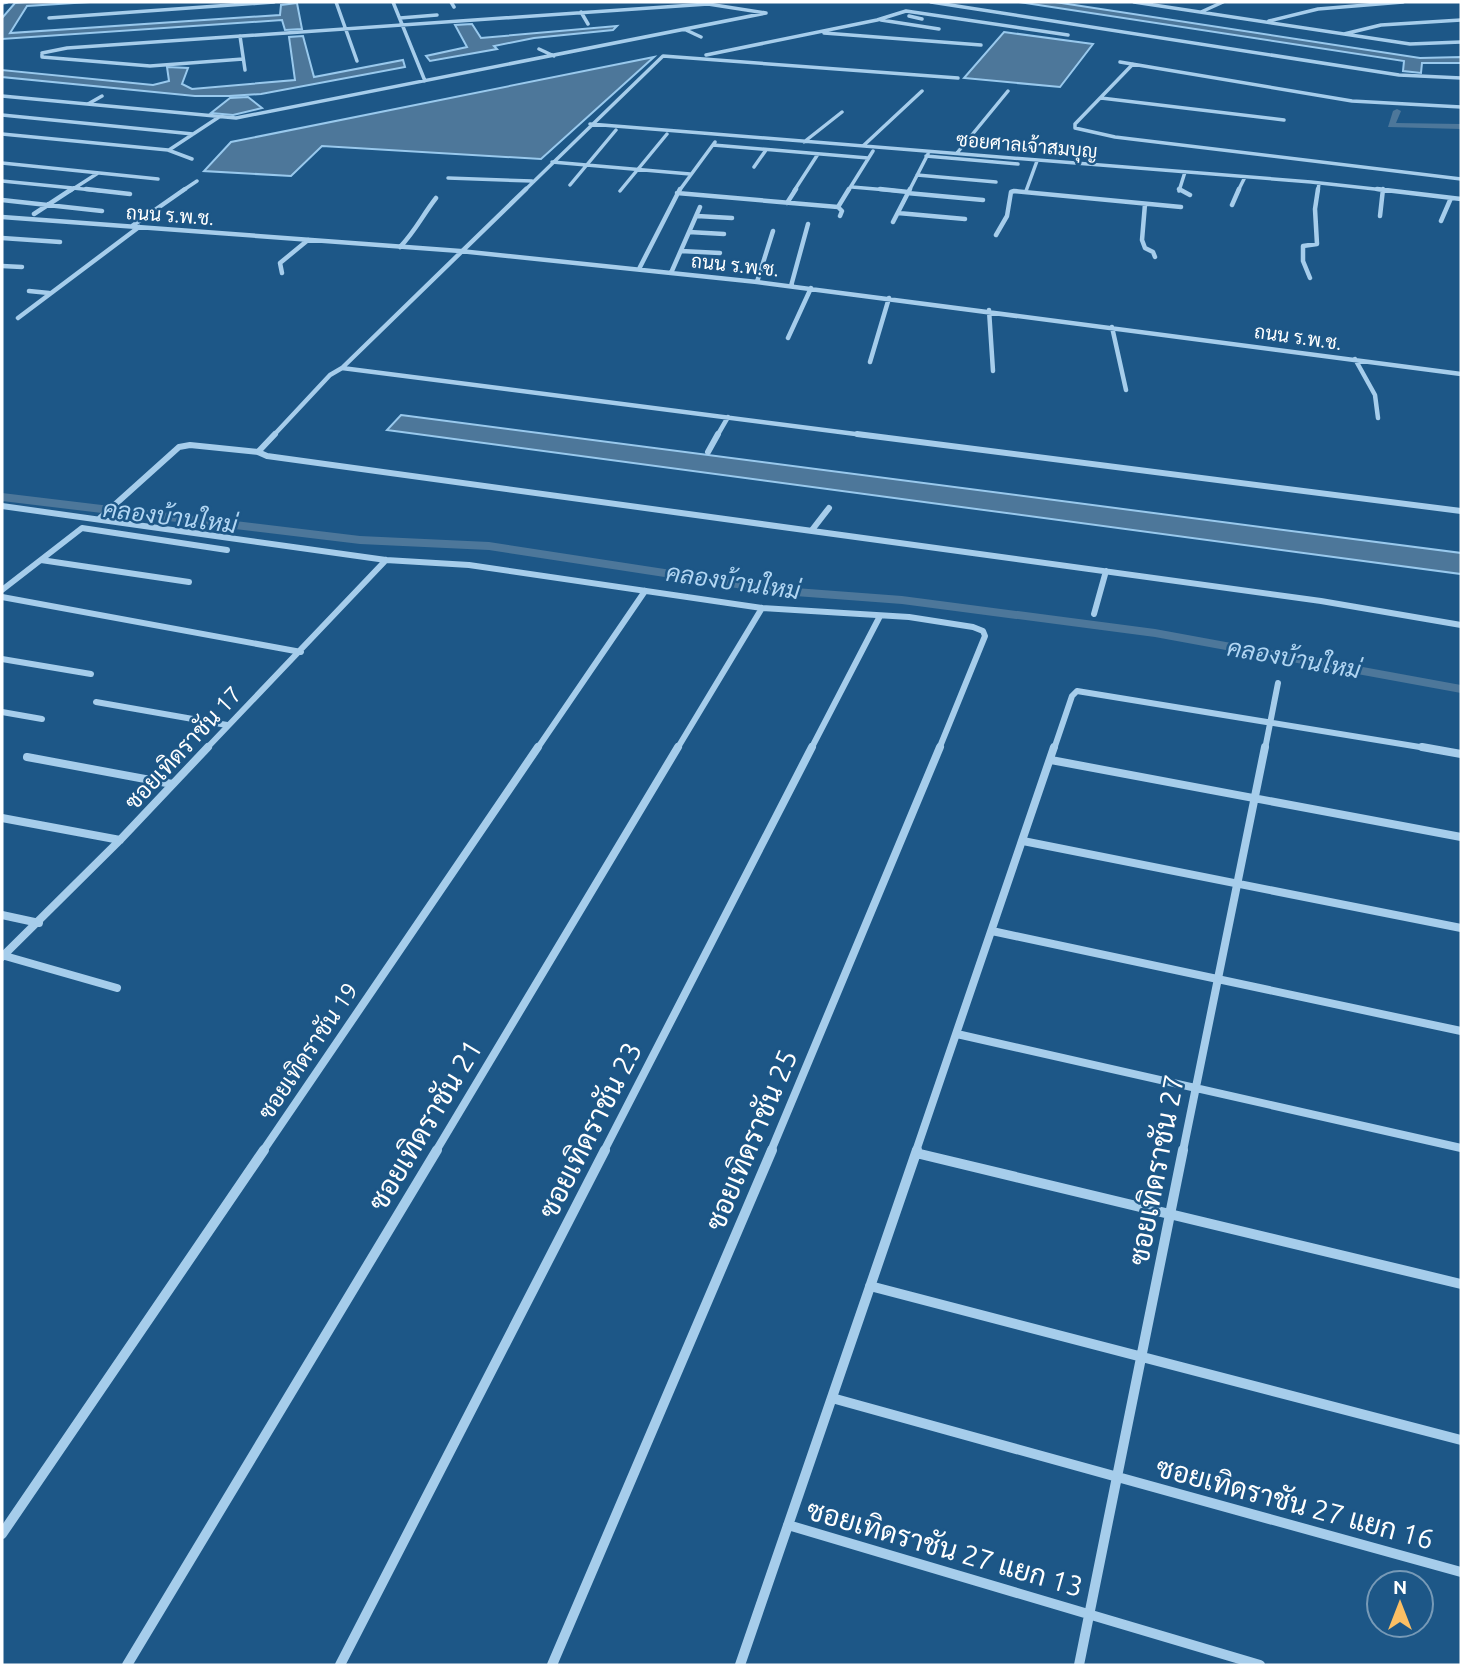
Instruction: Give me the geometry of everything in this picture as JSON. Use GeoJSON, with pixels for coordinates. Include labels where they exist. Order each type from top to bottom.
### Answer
{"type":"FeatureCollection","features":[{"type":"Feature","properties":{"kind":"street"},"geometry":{"type":"LineString","coordinates":[[2,2],[7,2]]}},
{"type":"Feature","properties":{"kind":"street"},"geometry":{"type":"LineString","coordinates":[[49,18],[274,2]]}},
{"type":"Feature","properties":{"kind":"street"},"geometry":{"type":"LineString","coordinates":[[336,2],[357,61]]}},
{"type":"Feature","properties":{"kind":"street"},"geometry":{"type":"LineString","coordinates":[[393,2],[425,81]]}},
{"type":"Feature","properties":{"kind":"street"},"geometry":{"type":"LineString","coordinates":[[931,2],[1399,75],[1461,78]]}},
{"type":"Feature","properties":{"kind":"street"},"geometry":{"type":"LineString","coordinates":[[1134,2],[1422,45],[1461,42]]}},
{"type":"Feature","properties":{"kind":"street"},"geometry":{"type":"LineString","coordinates":[[1201,12],[1223,2]]}},
{"type":"Feature","properties":{"kind":"street"},"geometry":{"type":"LineString","coordinates":[[1267,22],[1294,12],[1403,2]]}},
{"type":"Feature","properties":{"kind":"street"},"geometry":{"type":"LineString","coordinates":[[2,96],[241,117],[766,13],[712,4],[67,48],[47,51],[41,55],[150,66],[243,59]]}},
{"type":"Feature","properties":{"kind":"street"},"geometry":{"type":"LineString","coordinates":[[699,57],[877,20],[906,11],[1068,36]]}},
{"type":"Feature","properties":{"kind":"street"},"geometry":{"type":"LineString","coordinates":[[581,12],[588,24]]}},
{"type":"Feature","properties":{"kind":"street"},"geometry":{"type":"LineString","coordinates":[[898,14],[922,19]]}},
{"type":"Feature","properties":{"kind":"street"},"geometry":{"type":"LineString","coordinates":[[400,18],[437,15]]}},
{"type":"Feature","properties":{"kind":"street"},"geometry":{"type":"LineString","coordinates":[[877,20],[939,29]]}},
{"type":"Feature","properties":{"kind":"street"},"geometry":{"type":"LineString","coordinates":[[1344,34],[1350,29],[1369,26],[1461,20]]}},
{"type":"Feature","properties":{"kind":"street"},"geometry":{"type":"LineString","coordinates":[[685,30],[701,37]]}},
{"type":"Feature","properties":{"kind":"street"},"geometry":{"type":"LineString","coordinates":[[820,32],[981,45]]}},
{"type":"Feature","properties":{"kind":"street"},"geometry":{"type":"LineString","coordinates":[[240,36],[244,70]]}},
{"type":"Feature","properties":{"kind":"street"},"geometry":{"type":"LineString","coordinates":[[539,49],[554,56]]}},
{"type":"Feature","properties":{"kind":"street"},"geometry":{"type":"LineString","coordinates":[[258,452],[330,376],[342,368],[590,124],[663,56],[958,78]]}},
{"type":"Feature","properties":{"kind":"street"},"geometry":{"type":"LineString","coordinates":[[1120,62],[1352,102],[1461,107]]}},
{"type":"Feature","properties":{"kind":"street"},"geometry":{"type":"LineString","coordinates":[[1133,64],[1075,124],[1075,128],[1115,137],[1461,179]]}},
{"type":"Feature","properties":{"kind":"street"},"geometry":{"type":"LineString","coordinates":[[391,78],[403,86]]}},
{"type":"Feature","properties":{"kind":"street"},"geometry":{"type":"LineString","coordinates":[[863,146],[922,91]]}},
{"type":"Feature","properties":{"kind":"street"},"geometry":{"type":"LineString","coordinates":[[957,153],[1008,91]]}},
{"type":"Feature","properties":{"kind":"street"},"geometry":{"type":"LineString","coordinates":[[88,104],[102,96]]}},
{"type":"Feature","properties":{"kind":"street"},"geometry":{"type":"LineString","coordinates":[[1101,98],[1284,120]]}},
{"type":"Feature","properties":{"kind":"street"},"geometry":{"type":"LineString","coordinates":[[804,142],[842,112]]}},
{"type":"Feature","properties":{"kind":"street"},"geometry":{"type":"LineString","coordinates":[[2,115],[193,134]]}},
{"type":"Feature","properties":{"kind":"street"},"geometry":{"type":"LineString","coordinates":[[168,150],[219,117]]}},
{"type":"Feature","properties":{"kind":"street","name":"ซอยศาลเจ้าสมบุญ"},"geometry":{"type":"LineString","coordinates":[[590,124],[1319,183],[1461,199]]}},
{"type":"Feature","properties":{"kind":"street"},"geometry":{"type":"LineString","coordinates":[[570,185],[617,130]]}},
{"type":"Feature","properties":{"kind":"street"},"geometry":{"type":"LineString","coordinates":[[2,134],[168,150],[192,159]]}},
{"type":"Feature","properties":{"kind":"street"},"geometry":{"type":"LineString","coordinates":[[620,191],[667,134]]}},
{"type":"Feature","properties":{"kind":"street"},"geometry":{"type":"LineString","coordinates":[[639,269],[677,193],[718,138]]}},
{"type":"Feature","properties":{"kind":"street"},"geometry":{"type":"LineString","coordinates":[[713,145],[868,158]]}},
{"type":"Feature","properties":{"kind":"street"},"geometry":{"type":"LineString","coordinates":[[754,167],[766,150]]}},
{"type":"Feature","properties":{"kind":"street"},"geometry":{"type":"LineString","coordinates":[[838,207],[873,151]]}},
{"type":"Feature","properties":{"kind":"street"},"geometry":{"type":"LineString","coordinates":[[894,222],[930,151]]}},
{"type":"Feature","properties":{"kind":"street"},"geometry":{"type":"LineString","coordinates":[[787,203],[818,154]]}},
{"type":"Feature","properties":{"kind":"street"},"geometry":{"type":"LineString","coordinates":[[926,156],[1017,164]]}},
{"type":"Feature","properties":{"kind":"street"},"geometry":{"type":"LineString","coordinates":[[554,161],[691,172]]}},
{"type":"Feature","properties":{"kind":"street"},"geometry":{"type":"LineString","coordinates":[[1026,191],[1037,161]]}},
{"type":"Feature","properties":{"kind":"street"},"geometry":{"type":"LineString","coordinates":[[2,163],[158,179]]}},
{"type":"Feature","properties":{"kind":"street"},"geometry":{"type":"LineString","coordinates":[[1185,172],[1178,191],[1190,195]]}},
{"type":"Feature","properties":{"kind":"street"},"geometry":{"type":"LineString","coordinates":[[34,214],[99,173]]}},
{"type":"Feature","properties":{"kind":"street"},"geometry":{"type":"LineString","coordinates":[[917,175],[996,181]]}},
{"type":"Feature","properties":{"kind":"street"},"geometry":{"type":"LineString","coordinates":[[1232,205],[1245,177]]}},
{"type":"Feature","properties":{"kind":"street"},"geometry":{"type":"LineString","coordinates":[[448,178],[532,181]]}},
{"type":"Feature","properties":{"kind":"street"},"geometry":{"type":"LineString","coordinates":[[2,181],[130,194]]}},
{"type":"Feature","properties":{"kind":"street"},"geometry":{"type":"LineString","coordinates":[[132,226],[197,181]]}},
{"type":"Feature","properties":{"kind":"street"},"geometry":{"type":"LineString","coordinates":[[1310,278],[1303,261],[1303,246],[1318,244],[1315,209],[1319,183]]}},
{"type":"Feature","properties":{"kind":"street"},"geometry":{"type":"LineString","coordinates":[[852,187],[983,200]]}},
{"type":"Feature","properties":{"kind":"street"},"geometry":{"type":"LineString","coordinates":[[733,198],[739,188]]}},
{"type":"Feature","properties":{"kind":"street"},"geometry":{"type":"LineString","coordinates":[[1380,216],[1383,190]]}},
{"type":"Feature","properties":{"kind":"street"},"geometry":{"type":"LineString","coordinates":[[996,235],[1007,216],[1011,192],[1026,191],[1181,207]]}},
{"type":"Feature","properties":{"kind":"street"},"geometry":{"type":"LineString","coordinates":[[677,193],[838,207],[842,211],[840,216]]}},
{"type":"Feature","properties":{"kind":"street"},"geometry":{"type":"LineString","coordinates":[[400,247],[419,227],[424,213],[436,198]]}},
{"type":"Feature","properties":{"kind":"street"},"geometry":{"type":"LineString","coordinates":[[1441,220],[1451,198]]}},
{"type":"Feature","properties":{"kind":"street"},"geometry":{"type":"LineString","coordinates":[[2,200],[102,211]]}},
{"type":"Feature","properties":{"kind":"street"},"geometry":{"type":"LineString","coordinates":[[1145,204],[1142,240],[1145,248],[1153,252],[1155,257]]}},
{"type":"Feature","properties":{"kind":"street"},"geometry":{"type":"LineString","coordinates":[[671,273],[700,207]]}},
{"type":"Feature","properties":{"kind":"street"},"geometry":{"type":"LineString","coordinates":[[898,213],[965,219]]}},
{"type":"Feature","properties":{"kind":"street","name":"ถนน ร.พ.ช."},"geometry":{"type":"LineString","coordinates":[[2,216],[460,251],[639,269],[989,310],[1461,374]]}},
{"type":"Feature","properties":{"kind":"street"},"geometry":{"type":"LineString","coordinates":[[697,216],[732,218]]}},
{"type":"Feature","properties":{"kind":"street"},"geometry":{"type":"LineString","coordinates":[[791,286],[808,224]]}},
{"type":"Feature","properties":{"kind":"street"},"geometry":{"type":"LineString","coordinates":[[18,318],[139,227]]}},
{"type":"Feature","properties":{"kind":"street"},"geometry":{"type":"LineString","coordinates":[[757,282],[773,231]]}},
{"type":"Feature","properties":{"kind":"street"},"geometry":{"type":"LineString","coordinates":[[689,232],[724,234]]}},
{"type":"Feature","properties":{"kind":"street"},"geometry":{"type":"LineString","coordinates":[[2,238],[60,242]]}},
{"type":"Feature","properties":{"kind":"street"},"geometry":{"type":"LineString","coordinates":[[282,273],[281,263],[309,240]]}},
{"type":"Feature","properties":{"kind":"street"},"geometry":{"type":"LineString","coordinates":[[681,251],[720,253]]}},
{"type":"Feature","properties":{"kind":"street"},"geometry":{"type":"LineString","coordinates":[[2,265],[22,267]]}},
{"type":"Feature","properties":{"kind":"street"},"geometry":{"type":"LineString","coordinates":[[788,338],[811,288]]}},
{"type":"Feature","properties":{"kind":"street"},"geometry":{"type":"LineString","coordinates":[[29,291],[49,293]]}},
{"type":"Feature","properties":{"kind":"street"},"geometry":{"type":"LineString","coordinates":[[870,362],[889,298]]}},
{"type":"Feature","properties":{"kind":"street"},"geometry":{"type":"LineString","coordinates":[[989,310],[993,371]]}},
{"type":"Feature","properties":{"kind":"street"},"geometry":{"type":"LineString","coordinates":[[1112,327],[1126,390]]}},
{"type":"Feature","properties":{"kind":"street"},"geometry":{"type":"LineString","coordinates":[[1355,359],[1377,401],[1380,410],[1378,418]]}},
{"type":"Feature","properties":{"kind":"street"},"geometry":{"type":"LineString","coordinates":[[342,368],[1461,511]]}},
{"type":"Feature","properties":{"kind":"street"},"geometry":{"type":"LineString","coordinates":[[708,452],[729,417]]}},
{"type":"Feature","properties":{"kind":"street"},"geometry":{"type":"LineString","coordinates":[[103,516],[179,447],[190,445],[258,452],[267,456],[1321,601],[1461,625]]}},
{"type":"Feature","properties":{"kind":"street"},"geometry":{"type":"LineString","coordinates":[[2,506],[103,516],[386,560],[469,565],[762,608],[880,616]]}},
{"type":"Feature","properties":{"kind":"street"},"geometry":{"type":"LineString","coordinates":[[2,515],[12,507]]}},
{"type":"Feature","properties":{"kind":"street"},"geometry":{"type":"LineString","coordinates":[[812,530],[829,508]]}},
{"type":"Feature","properties":{"kind":"street"},"geometry":{"type":"LineString","coordinates":[[2,590],[82,528],[227,550]]}},
{"type":"Feature","properties":{"kind":"street"},"geometry":{"type":"LineString","coordinates":[[41,560],[188,582]]}},
{"type":"Feature","properties":{"kind":"street","name":"ซอยเทิดราชัน 17"},"geometry":{"type":"LineString","coordinates":[[3,957],[120,840],[386,560]]}},
{"type":"Feature","properties":{"kind":"street"},"geometry":{"type":"LineString","coordinates":[[1094,614],[1106,571]]}},
{"type":"Feature","properties":{"kind":"street","name":"ซอยเทิดราชัน 19"},"geometry":{"type":"LineString","coordinates":[[2,1534],[645,591]]}},
{"type":"Feature","properties":{"kind":"street"},"geometry":{"type":"LineString","coordinates":[[2,597],[301,652]]}},
{"type":"Feature","properties":{"kind":"street","name":"ซอยเทิดราชัน 21"},"geometry":{"type":"LineString","coordinates":[[127,1665],[762,608]]}},
{"type":"Feature","properties":{"kind":"street","name":"ซอยเทิดราชัน 25"},"geometry":{"type":"LineString","coordinates":[[552,1665],[854,955],[985,636],[983,631],[974,627],[880,616]]}},
{"type":"Feature","properties":{"kind":"street","name":"ซอยเทิดราชัน 23"},"geometry":{"type":"LineString","coordinates":[[340,1665],[880,616]]}},
{"type":"Feature","properties":{"kind":"street"},"geometry":{"type":"LineString","coordinates":[[2,659],[91,674]]}},
{"type":"Feature","properties":{"kind":"street","name":"ซอยเทิดราชัน 27"},"geometry":{"type":"LineString","coordinates":[[1079,1665],[1278,683]]}},
{"type":"Feature","properties":{"kind":"street"},"geometry":{"type":"LineString","coordinates":[[740,1665],[1072,696],[1077,691],[1089,691],[1461,754]]}},
{"type":"Feature","properties":{"kind":"street"},"geometry":{"type":"LineString","coordinates":[[96,702],[227,725]]}},
{"type":"Feature","properties":{"kind":"street"},"geometry":{"type":"LineString","coordinates":[[2,712],[42,719]]}},
{"type":"Feature","properties":{"kind":"street"},"geometry":{"type":"LineString","coordinates":[[27,757],[172,784]]}},
{"type":"Feature","properties":{"kind":"street"},"geometry":{"type":"LineString","coordinates":[[1051,760],[1461,837]]}},
{"type":"Feature","properties":{"kind":"street"},"geometry":{"type":"LineString","coordinates":[[2,818],[120,840]]}},
{"type":"Feature","properties":{"kind":"street"},"geometry":{"type":"LineString","coordinates":[[1023,841],[1461,929]]}},
{"type":"Feature","properties":{"kind":"street"},"geometry":{"type":"LineString","coordinates":[[2,915],[39,923]]}},
{"type":"Feature","properties":{"kind":"street"},"geometry":{"type":"LineString","coordinates":[[992,931],[1461,1031]]}},
{"type":"Feature","properties":{"kind":"street"},"geometry":{"type":"LineString","coordinates":[[3,957],[117,988]]}},
{"type":"Feature","properties":{"kind":"street"},"geometry":{"type":"LineString","coordinates":[[957,1034],[1461,1148]]}},
{"type":"Feature","properties":{"kind":"street"},"geometry":{"type":"LineString","coordinates":[[916,1153],[1461,1284]]}},
{"type":"Feature","properties":{"kind":"street"},"geometry":{"type":"LineString","coordinates":[[870,1286],[1461,1440]]}},
{"type":"Feature","properties":{"kind":"street","name":"ซอยเทิดราชัน 27 แยก 16"},"geometry":{"type":"LineString","coordinates":[[832,1398],[1461,1573]]}},
{"type":"Feature","properties":{"kind":"street","name":"ซอยเทิดราชัน 27 แยก 13"},"geometry":{"type":"LineString","coordinates":[[788,1525],[1260,1665]]}},
{"type":"Feature","properties":{"kind":"water"},"geometry":{"type":"Polygon","coordinates":[[[90,2],[27,6],[10,33],[280,15],[281,5],[297,3],[302,29],[285,30],[282,20],[2,39],[2,18],[15,3],[90,2]]]}},
{"type":"Feature","properties":{"kind":"water"},"geometry":{"type":"Polygon","coordinates":[[[1019,2],[1055,2],[1420,58],[1461,57],[1461,63],[1422,63],[1421,73],[1403,71],[1404,61],[1019,2]]]}},
{"type":"Feature","properties":{"kind":"water"},"geometry":{"type":"Polygon","coordinates":[[[472,24],[481,38],[617,26],[613,30],[534,38],[494,46],[497,49],[430,61],[426,56],[467,47],[455,25],[472,24]]]}},
{"type":"Feature","properties":{"kind":"water"},"geometry":{"type":"Polygon","coordinates":[[[1004,32],[1093,44],[1060,87],[964,78],[1004,32]]]}},
{"type":"Feature","properties":{"kind":"water"},"geometry":{"type":"Polygon","coordinates":[[[303,36],[314,77],[403,60],[405,67],[261,94],[229,96],[195,96],[2,77],[2,70],[153,85],[169,81],[167,67],[188,68],[182,84],[192,89],[295,80],[289,37],[303,36]]]}},
{"type":"Feature","properties":{"kind":"water"},"geometry":{"type":"Polygon","coordinates":[[[654,57],[541,159],[322,146],[291,176],[204,171],[231,142],[654,57]]]}},
{"type":"Feature","properties":{"kind":"water"},"geometry":{"type":"Polygon","coordinates":[[[248,97],[262,108],[233,115],[211,113],[230,98],[248,97]]]}},
{"type":"Feature","properties":{"kind":"water"},"geometry":{"type":"Polygon","coordinates":[[[401,415],[1461,553],[1461,574],[387,430],[401,415]]]}},
{"type":"Feature","properties":{"kind":"waterway"},"geometry":{"type":"LineString","coordinates":[[1397,111],[1391,125],[1461,127]]}},
{"type":"Feature","properties":{"kind":"waterway","name":"คลองบ้านใหม่"},"geometry":{"type":"LineString","coordinates":[[2,497],[360,540],[489,546],[782,591],[902,600],[1155,633],[1461,689]]}}]}
